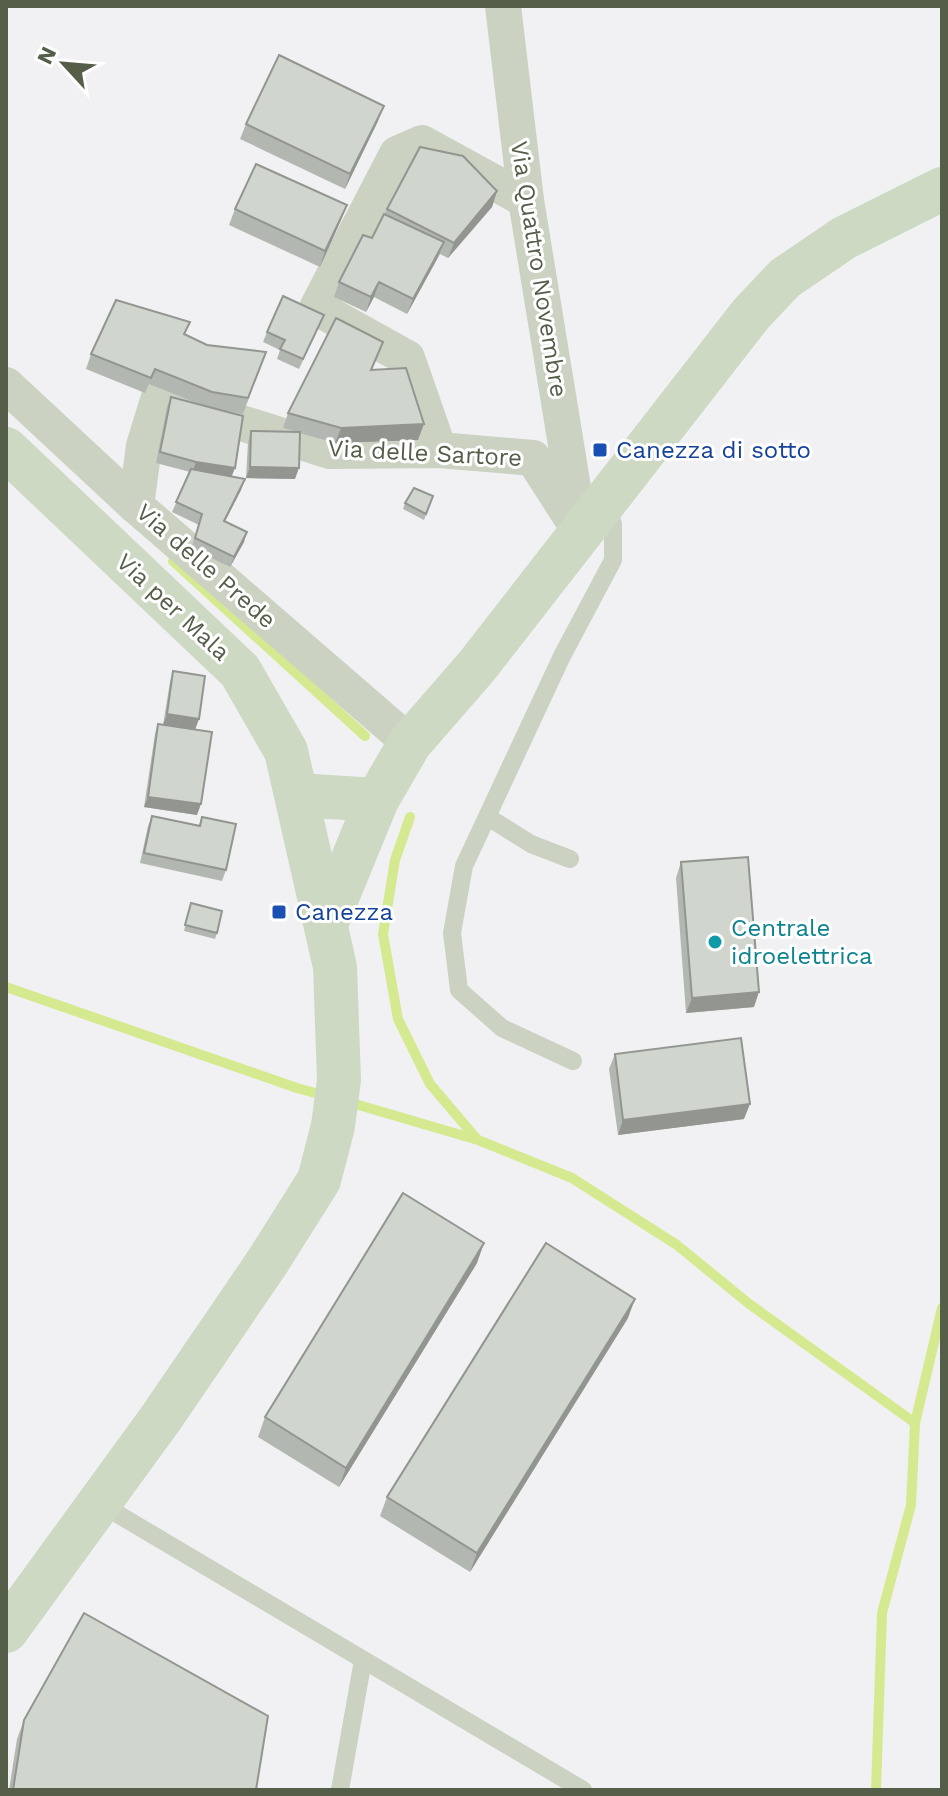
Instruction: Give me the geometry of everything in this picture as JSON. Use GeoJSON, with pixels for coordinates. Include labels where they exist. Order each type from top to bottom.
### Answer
{"type":"FeatureCollection","features":[{"type":"Feature","properties":{"kind":"main road"},"geometry":{"type":"LineString","coordinates":[[327,922],[377,800],[410,743],[477,666],[751,314],[785,278],[844,238],[942,189]]}},
{"type":"Feature","properties":{"kind":"main road","name":"Via per Mala"},"geometry":{"type":"LineString","coordinates":[[6,449],[240,671],[286,751],[335,967],[339,1080],[333,1126],[319,1180],[268,1261],[6,1631]]}},
{"type":"Feature","properties":{"kind":"main road"},"geometry":{"type":"LineString","coordinates":[[297,795],[377,800]]}},
{"type":"Feature","properties":{"kind":"street","name":"Via Quattro Novembre"},"geometry":{"type":"LineString","coordinates":[[503,6],[526,200],[592,515]]}},
{"type":"Feature","properties":{"kind":"street"},"geometry":{"type":"LineString","coordinates":[[439,450],[407,358],[317,308],[397,154],[422,143],[526,200]]}},
{"type":"Feature","properties":{"kind":"street","name":"Via delle Prede"},"geometry":{"type":"LineString","coordinates":[[6,385],[136,506],[410,743]]}},
{"type":"Feature","properties":{"kind":"street","name":"Via delle Sartore"},"geometry":{"type":"LineString","coordinates":[[136,506],[144,446],[159,397],[330,451],[439,450],[533,458],[592,515]]}},
{"type":"Feature","properties":{"kind":"lane"},"geometry":{"type":"LineString","coordinates":[[573,1061],[502,1028],[459,990],[452,933],[464,866],[546,689],[613,560],[613,524],[592,515]]}},
{"type":"Feature","properties":{"kind":"lane"},"geometry":{"type":"LineString","coordinates":[[488,817],[531,844],[570,859]]}},
{"type":"Feature","properties":{"kind":"lane"},"geometry":{"type":"LineString","coordinates":[[99,1503],[583,1790]]}},
{"type":"Feature","properties":{"kind":"lane"},"geometry":{"type":"LineString","coordinates":[[340,1790],[363,1660]]}},
{"type":"Feature","properties":{"kind":"building"},"geometry":{"type":"Polygon","coordinates":[[[279,55],[384,106],[350,174],[246,124],[279,55]]]}},
{"type":"Feature","properties":{"kind":"building"},"geometry":{"type":"Polygon","coordinates":[[[420,147],[463,156],[497,191],[454,243],[387,209],[420,147]]]}},
{"type":"Feature","properties":{"kind":"building"},"geometry":{"type":"Polygon","coordinates":[[[256,164],[347,205],[325,251],[235,209],[256,164]]]}},
{"type":"Feature","properties":{"kind":"building"},"geometry":{"type":"Polygon","coordinates":[[[384,214],[444,242],[413,299],[379,282],[371,297],[339,282],[363,235],[372,238],[384,214]]]}},
{"type":"Feature","properties":{"kind":"building"},"geometry":{"type":"Polygon","coordinates":[[[283,296],[324,315],[303,359],[280,349],[285,340],[267,332],[283,296]]]}},
{"type":"Feature","properties":{"kind":"building"},"geometry":{"type":"Polygon","coordinates":[[[116,300],[190,322],[184,334],[207,345],[266,352],[248,398],[212,392],[155,369],[151,378],[91,354],[116,300]]]}},
{"type":"Feature","properties":{"kind":"building"},"geometry":{"type":"Polygon","coordinates":[[[336,318],[383,342],[371,370],[406,368],[424,424],[341,428],[288,413],[336,318]]]}},
{"type":"Feature","properties":{"kind":"building"},"geometry":{"type":"Polygon","coordinates":[[[171,397],[243,416],[235,468],[160,452],[171,397]]]}},
{"type":"Feature","properties":{"kind":"building"},"geometry":{"type":"Polygon","coordinates":[[[251,431],[300,432],[299,468],[250,467],[251,431]]]}},
{"type":"Feature","properties":{"kind":"building"},"geometry":{"type":"Polygon","coordinates":[[[191,469],[245,479],[224,521],[247,532],[234,557],[195,538],[202,514],[176,502],[191,469]]]}},
{"type":"Feature","properties":{"kind":"building"},"geometry":{"type":"Polygon","coordinates":[[[414,488],[433,496],[426,514],[405,503],[414,488]]]}},
{"type":"Feature","properties":{"kind":"building"},"geometry":{"type":"Polygon","coordinates":[[[173,671],[205,676],[199,719],[167,714],[173,671]]]}},
{"type":"Feature","properties":{"kind":"building"},"geometry":{"type":"Polygon","coordinates":[[[158,724],[212,732],[201,804],[148,797],[158,724]]]}},
{"type":"Feature","properties":{"kind":"building"},"geometry":{"type":"Polygon","coordinates":[[[152,816],[200,826],[202,817],[236,824],[226,870],[144,853],[152,816]]]}},
{"type":"Feature","properties":{"kind":"building","name":"Centrale idroelettrica"},"geometry":{"type":"Polygon","coordinates":[[[748,857],[759,992],[692,998],[681,862],[748,857]]]}},
{"type":"Feature","properties":{"kind":"building"},"geometry":{"type":"Polygon","coordinates":[[[191,903],[222,911],[217,933],[185,925],[191,903]]]}},
{"type":"Feature","properties":{"kind":"building"},"geometry":{"type":"Polygon","coordinates":[[[741,1038],[750,1104],[623,1120],[615,1054],[741,1038]]]}},
{"type":"Feature","properties":{"kind":"building"},"geometry":{"type":"Polygon","coordinates":[[[403,1193],[484,1243],[346,1468],[265,1417],[403,1193]]]}},
{"type":"Feature","properties":{"kind":"building"},"geometry":{"type":"Polygon","coordinates":[[[546,1243],[635,1299],[477,1553],[387,1497],[546,1243]]]}},
{"type":"Feature","properties":{"kind":"building"},"geometry":{"type":"Polygon","coordinates":[[[84,1613],[268,1716],[256,1790],[13,1790],[24,1720],[84,1613]]]}},
{"type":"Feature","properties":{"kind":"waterway"},"geometry":{"type":"LineString","coordinates":[[173,561],[365,736]]}},
{"type":"Feature","properties":{"kind":"waterway"},"geometry":{"type":"LineString","coordinates":[[410,817],[395,860],[383,934],[398,1019],[430,1084],[476,1138]]}},
{"type":"Feature","properties":{"kind":"waterway"},"geometry":{"type":"LineString","coordinates":[[6,987],[326,1096]]}},
{"type":"Feature","properties":{"kind":"waterway"},"geometry":{"type":"LineString","coordinates":[[345,1101],[478,1140],[572,1178],[677,1245],[748,1303],[915,1423]]}},
{"type":"Feature","properties":{"kind":"waterway"},"geometry":{"type":"LineString","coordinates":[[876,1790],[882,1613],[911,1505],[915,1423],[942,1308]]}},
{"type":"Feature","properties":{"kind":"place","name":"Canezza di sotto"},"geometry":{"type":"Point","coordinates":[600,450]}},
{"type":"Feature","properties":{"kind":"place","name":"Canezza"},"geometry":{"type":"Point","coordinates":[279,912]}},
{"type":"Feature","properties":{"kind":"place","name":"Centrale idroelettrica"},"geometry":{"type":"Point","coordinates":[715,942]}}]}
